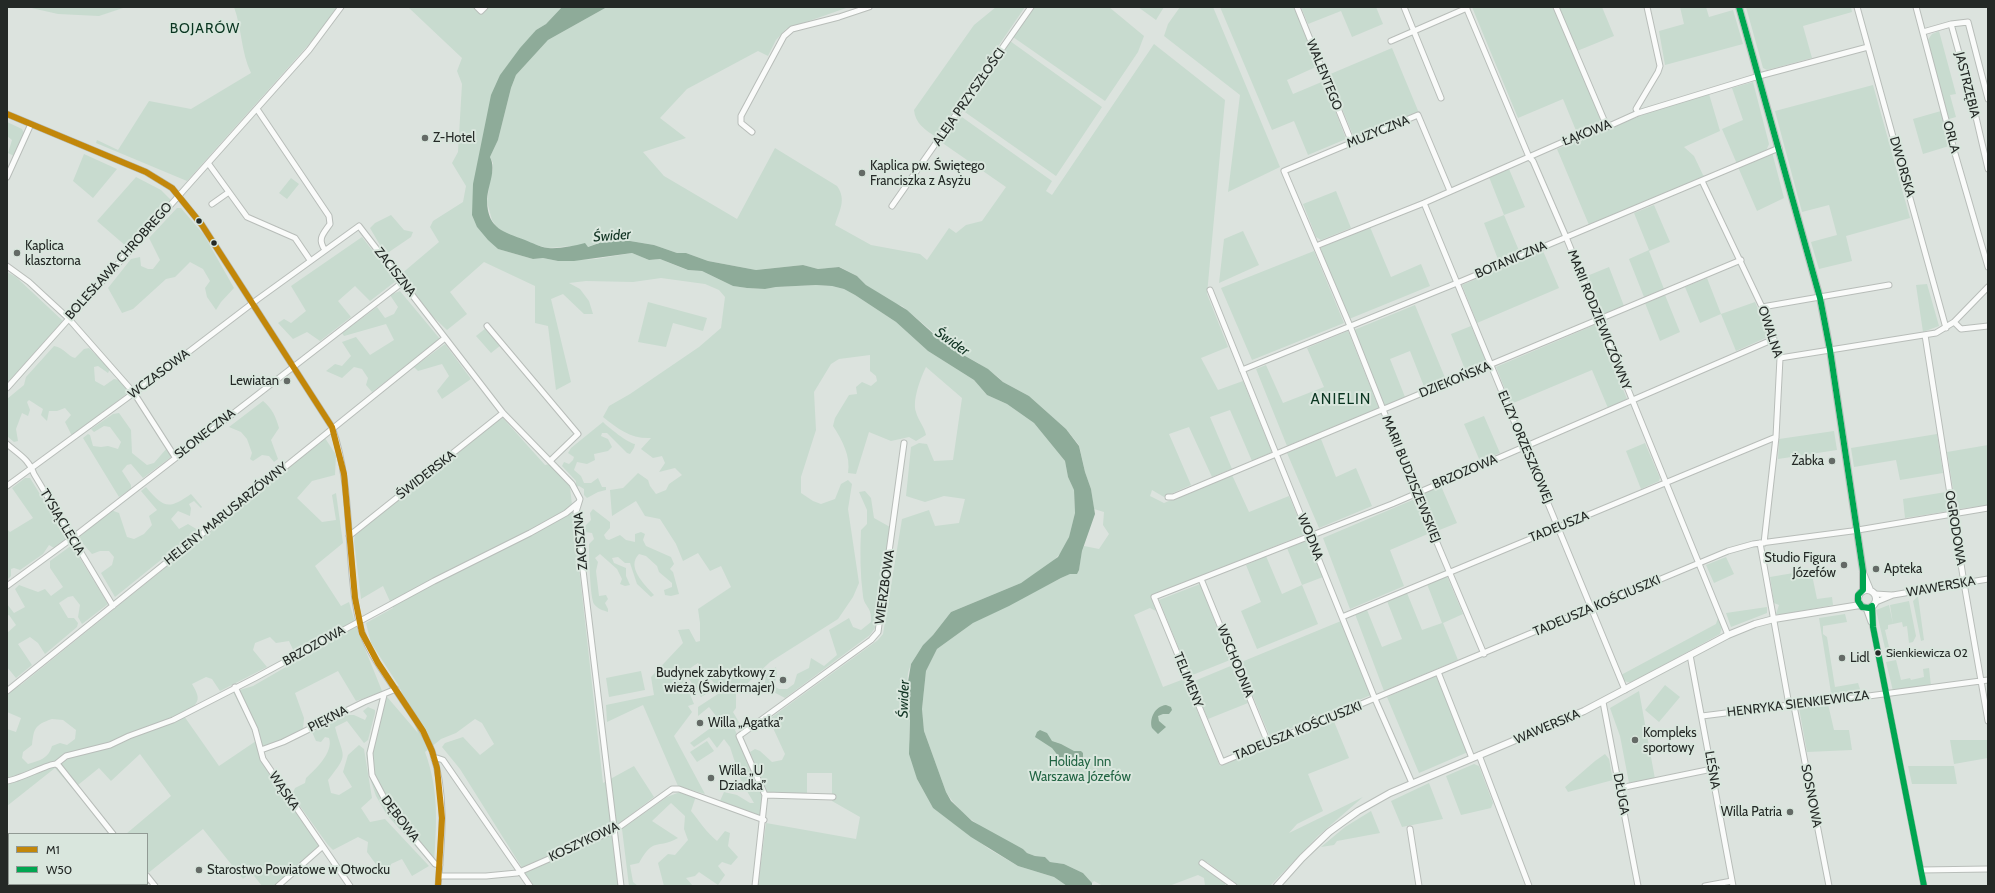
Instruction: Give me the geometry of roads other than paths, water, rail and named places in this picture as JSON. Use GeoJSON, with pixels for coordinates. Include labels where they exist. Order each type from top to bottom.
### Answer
{"type":"FeatureCollection","features":[{"type":"Feature","properties":{"kind":"main road"},"geometry":{"type":"LineString","coordinates":[[1739,7],[1820,298],[1830,350],[1866,590]]}},
{"type":"Feature","properties":{"kind":"main road"},"geometry":{"type":"LineString","coordinates":[[1866,590],[1875,594],[1868,605],[1858,598],[1866,590]]}},
{"type":"Feature","properties":{"kind":"main road","name":"WAWERSKA"},"geometry":{"type":"LineString","coordinates":[[1838,608],[1858,598]]}},
{"type":"Feature","properties":{"kind":"main road","name":"WAWERSKA"},"geometry":{"type":"LineString","coordinates":[[1277,886],[1306,853],[1342,822],[1371,803],[1412,783],[1603,702],[1728,635],[1755,624],[1774,619],[1838,608],[1868,605]]}},
{"type":"Feature","properties":{"kind":"street","name":"BOLESŁAWA CHROBREGO"},"geometry":{"type":"LineString","coordinates":[[7,388],[316,41],[341,7]]}},
{"type":"Feature","properties":{"kind":"street"},"geometry":{"type":"LineString","coordinates":[[477,7],[481,11],[485,7]]}},
{"type":"Feature","properties":{"kind":"street"},"geometry":{"type":"LineString","coordinates":[[752,132],[742,123],[741,116],[784,36],[792,29],[869,7]]}},
{"type":"Feature","properties":{"kind":"street","name":"ALEJA PRZYSZŁOŚCI"},"geometry":{"type":"LineString","coordinates":[[892,206],[1031,7]]}},
{"type":"Feature","properties":{"kind":"street","name":"WALENTEGO"},"geometry":{"type":"LineString","coordinates":[[1297,7],[1352,143]]}},
{"type":"Feature","properties":{"kind":"street"},"geometry":{"type":"LineString","coordinates":[[1404,7],[1441,98]]}},
{"type":"Feature","properties":{"kind":"street"},"geometry":{"type":"LineString","coordinates":[[1556,7],[1606,127]]}},
{"type":"Feature","properties":{"kind":"street"},"geometry":{"type":"LineString","coordinates":[[1638,113],[1636,109],[1660,66],[1648,7]]}},
{"type":"Feature","properties":{"kind":"street","name":"DWORSKA"},"geometry":{"type":"LineString","coordinates":[[1857,7],[1946,328]]}},
{"type":"Feature","properties":{"kind":"street","name":"ORLA"},"geometry":{"type":"LineString","coordinates":[[1916,7],[1988,267]]}},
{"type":"Feature","properties":{"kind":"street"},"geometry":{"type":"LineString","coordinates":[[1391,41],[1466,8]]}},
{"type":"Feature","properties":{"kind":"street","name":"MARII RODZIEWICZÓWNY"},"geometry":{"type":"LineString","coordinates":[[1466,8],[1529,157],[1533,161],[1566,237],[1665,482],[1700,563],[1728,635]]}},
{"type":"Feature","properties":{"kind":"street"},"geometry":{"type":"LineString","coordinates":[[1923,32],[1951,24],[1968,22],[1988,99]]}},
{"type":"Feature","properties":{"kind":"street","name":"JASTRZĘBIA"},"geometry":{"type":"LineString","coordinates":[[1951,24],[1972,100],[1988,169]]}},
{"type":"Feature","properties":{"kind":"street","name":"ŁĄKOWA"},"geometry":{"type":"LineString","coordinates":[[1316,246],[1424,203],[1563,142],[1606,127],[1638,113],[1759,76],[1868,47]]}},
{"type":"Feature","properties":{"kind":"street"},"geometry":{"type":"LineString","coordinates":[[256,109],[329,216],[330,224],[320,238],[320,243],[324,249]]}},
{"type":"Feature","properties":{"kind":"street"},"geometry":{"type":"LineString","coordinates":[[7,114],[146,172],[172,188],[202,225],[332,428],[340,455],[359,621],[365,642],[421,728],[434,759],[443,801],[438,886]]}},
{"type":"Feature","properties":{"kind":"street","name":"MUZYCZNA"},"geometry":{"type":"LineString","coordinates":[[1284,171],[1418,115],[1450,191]]}},
{"type":"Feature","properties":{"kind":"street"},"geometry":{"type":"LineString","coordinates":[[7,177],[31,124]]}},
{"type":"Feature","properties":{"kind":"street","name":"BOTANICZNA"},"geometry":{"type":"LineString","coordinates":[[1242,370],[1457,283],[1778,148]]}},
{"type":"Feature","properties":{"kind":"street"},"geometry":{"type":"LineString","coordinates":[[208,163],[247,218],[295,238],[309,259]]}},
{"type":"Feature","properties":{"kind":"street","name":"MARII BUDZISZEWSKIEJ"},"geometry":{"type":"LineString","coordinates":[[1284,171],[1350,326],[1416,492],[1484,654]]}},
{"type":"Feature","properties":{"kind":"street","name":"OWALNA"},"geometry":{"type":"LineString","coordinates":[[1702,181],[1741,260],[1762,307],[1780,358],[1776,437],[1762,543],[1774,619]]}},
{"type":"Feature","properties":{"kind":"street"},"geometry":{"type":"LineString","coordinates":[[212,204],[229,192]]}},
{"type":"Feature","properties":{"kind":"street","name":"ELIZY ORZESZKOWEJ"},"geometry":{"type":"LineString","coordinates":[[1424,203],[1625,690]]}},
{"type":"Feature","properties":{"kind":"street","name":"WCZASOWA"},"geometry":{"type":"LineString","coordinates":[[7,486],[134,393],[309,259],[359,226]]}},
{"type":"Feature","properties":{"kind":"street","name":"ZACISZNA"},"geometry":{"type":"LineString","coordinates":[[359,226],[503,414],[572,484],[580,498],[576,512],[621,886]]}},
{"type":"Feature","properties":{"kind":"street","name":"DZIEKOŃSKA"},"geometry":{"type":"LineString","coordinates":[[1168,497],[1173,497],[1741,260]]}},
{"type":"Feature","properties":{"kind":"street"},"geometry":{"type":"LineString","coordinates":[[7,266],[29,282],[68,318],[134,393],[175,457]]}},
{"type":"Feature","properties":{"kind":"street","name":"SŁONECZNA"},"geometry":{"type":"LineString","coordinates":[[7,586],[71,539],[403,282]]}},
{"type":"Feature","properties":{"kind":"street"},"geometry":{"type":"LineString","coordinates":[[1762,307],[1888,285]]}},
{"type":"Feature","properties":{"kind":"street"},"geometry":{"type":"LineString","coordinates":[[1780,358],[1925,335],[1946,328],[1954,322],[1988,287]]}},
{"type":"Feature","properties":{"kind":"street","name":"WODNA"},"geometry":{"type":"LineString","coordinates":[[1210,290],[1375,699],[1412,783]]}},
{"type":"Feature","properties":{"kind":"street"},"geometry":{"type":"LineString","coordinates":[[1954,322],[1961,329],[1988,326]]}},
{"type":"Feature","properties":{"kind":"street"},"geometry":{"type":"LineString","coordinates":[[487,326],[578,434],[550,461]]}},
{"type":"Feature","properties":{"kind":"street","name":"OGRODOWA"},"geometry":{"type":"LineString","coordinates":[[1925,335],[1952,512],[1980,682],[1988,721]]}},
{"type":"Feature","properties":{"kind":"street","name":"HELENY MARUSARZÓWNY"},"geometry":{"type":"LineString","coordinates":[[7,691],[445,338]]}},
{"type":"Feature","properties":{"kind":"street","name":"BRZOZOWA"},"geometry":{"type":"LineString","coordinates":[[1154,597],[1392,504],[1416,492],[1632,401],[1774,339]]}},
{"type":"Feature","properties":{"kind":"street","name":"ŚWIDERSKA"},"geometry":{"type":"LineString","coordinates":[[349,536],[503,414]]}},
{"type":"Feature","properties":{"kind":"street","name":"TADEUSZA"},"geometry":{"type":"LineString","coordinates":[[1342,617],[1449,571],[1776,437]]}},
{"type":"Feature","properties":{"kind":"street","name":"WIERZBOWA"},"geometry":{"type":"LineString","coordinates":[[765,795],[739,736],[871,640],[878,632],[904,443]]}},
{"type":"Feature","properties":{"kind":"street","name":"TYSIĄCLECIA"},"geometry":{"type":"LineString","coordinates":[[7,444],[22,455],[31,467],[71,539],[113,606]]}},
{"type":"Feature","properties":{"kind":"street","name":"BRZOZOWA"},"geometry":{"type":"LineString","coordinates":[[7,781],[25,776],[49,765],[56,764],[66,756],[96,750],[158,726],[255,678],[359,621],[566,513],[579,503]]}},
{"type":"Feature","properties":{"kind":"street","name":"TADEUSZA KOŚCIUSZKI"},"geometry":{"type":"LineString","coordinates":[[1222,762],[1743,546],[1856,530],[1952,512],[1988,508]]}},
{"type":"Feature","properties":{"kind":"street","name":"BRZOZOWA"},"geometry":{"type":"LineString","coordinates":[[566,513],[576,512]]}},
{"type":"Feature","properties":{"kind":"street","name":"WSCHODNIA"},"geometry":{"type":"LineString","coordinates":[[1201,579],[1268,742]]}},
{"type":"Feature","properties":{"kind":"street","name":"WAWERSKA"},"geometry":{"type":"LineString","coordinates":[[1868,605],[1893,595],[1988,579]]}},
{"type":"Feature","properties":{"kind":"street","name":"WAWERSKA"},"geometry":{"type":"LineString","coordinates":[[1875,594],[1893,595]]}},
{"type":"Feature","properties":{"kind":"street","name":"TELIMENY"},"geometry":{"type":"LineString","coordinates":[[1154,597],[1222,762]]}},
{"type":"Feature","properties":{"kind":"street"},"geometry":{"type":"LineString","coordinates":[[1868,605],[1887,693],[1924,886]]}},
{"type":"Feature","properties":{"kind":"street","name":"SOSNOWA"},"geometry":{"type":"LineString","coordinates":[[1774,619],[1829,886]]}},
{"type":"Feature","properties":{"kind":"street","name":"LEŚNA"},"geometry":{"type":"LineString","coordinates":[[1690,655],[1733,884]]}},
{"type":"Feature","properties":{"kind":"street"},"geometry":{"type":"LineString","coordinates":[[1438,672],[1472,758]]}},
{"type":"Feature","properties":{"kind":"street","name":"HENRYKA SIENKIEWICZA"},"geometry":{"type":"LineString","coordinates":[[1702,716],[1988,680]]}},
{"type":"Feature","properties":{"kind":"street","name":"WĄSKA"},"geometry":{"type":"LineString","coordinates":[[235,687],[255,729],[263,759],[350,886]]}},
{"type":"Feature","properties":{"kind":"street","name":"PIĘKNA"},"geometry":{"type":"LineString","coordinates":[[261,750],[283,742],[364,702],[396,689]]}},
{"type":"Feature","properties":{"kind":"street","name":"DĘBOWA"},"geometry":{"type":"LineString","coordinates":[[384,695],[370,753],[372,775],[391,811],[435,864],[440,865]]}},
{"type":"Feature","properties":{"kind":"street","name":"DŁUGA"},"geometry":{"type":"LineString","coordinates":[[1603,702],[1638,886]]}},
{"type":"Feature","properties":{"kind":"street"},"geometry":{"type":"LineString","coordinates":[[1479,755],[1529,886]]}},
{"type":"Feature","properties":{"kind":"street"},"geometry":{"type":"LineString","coordinates":[[434,759],[437,758],[443,760],[530,886]]}},
{"type":"Feature","properties":{"kind":"street"},"geometry":{"type":"LineString","coordinates":[[56,764],[112,833]]}},
{"type":"Feature","properties":{"kind":"street"},"geometry":{"type":"LineString","coordinates":[[1620,788],[1712,769]]}},
{"type":"Feature","properties":{"kind":"street","name":"KOSZYKOWA"},"geometry":{"type":"LineString","coordinates":[[439,876],[486,876],[520,871],[615,830],[672,789],[679,789],[764,820]]}},
{"type":"Feature","properties":{"kind":"street"},"geometry":{"type":"LineString","coordinates":[[755,886],[764,820],[765,795],[833,797]]}},
{"type":"Feature","properties":{"kind":"street"},"geometry":{"type":"LineString","coordinates":[[1410,829],[1419,886]]}},
{"type":"Feature","properties":{"kind":"street"},"geometry":{"type":"LineString","coordinates":[[278,886],[322,847]]}},
{"type":"Feature","properties":{"kind":"street"},"geometry":{"type":"LineString","coordinates":[[1202,863],[1231,885]]}},
{"type":"Feature","properties":{"kind":"street"},"geometry":{"type":"LineString","coordinates":[[1921,870],[1988,869]]}},
{"type":"Feature","properties":{"kind":"street"},"geometry":{"type":"LineString","coordinates":[[1705,886],[1733,884]]}},
{"type":"Feature","properties":{"kind":"place","name":"Z-Hotel"},"geometry":{"type":"Point","coordinates":[425,138]}},
{"type":"Feature","properties":{"kind":"place","name":"Kaplica pw. Świętego Franciszka z Asyżu"},"geometry":{"type":"Point","coordinates":[862,173]}},
{"type":"Feature","properties":{"kind":"place","name":"Kaplica klasztorna"},"geometry":{"type":"Point","coordinates":[17,253]}},
{"type":"Feature","properties":{"kind":"place","name":"Lewiatan"},"geometry":{"type":"Point","coordinates":[287,381]}},
{"type":"Feature","properties":{"kind":"place","name":"Żabka"},"geometry":{"type":"Point","coordinates":[1832,461]}},
{"type":"Feature","properties":{"kind":"place","name":"Studio Figura Józefów"},"geometry":{"type":"Point","coordinates":[1844,565]}},
{"type":"Feature","properties":{"kind":"place","name":"Apteka"},"geometry":{"type":"Point","coordinates":[1876,569]}},
{"type":"Feature","properties":{"kind":"place","name":"Sienkiewicza 02"},"geometry":{"type":"Point","coordinates":[1878,653]}},
{"type":"Feature","properties":{"kind":"place","name":"Lidl"},"geometry":{"type":"Point","coordinates":[1842,658]}},
{"type":"Feature","properties":{"kind":"place","name":"Budynek zabytkowy z wieżą (Świdermajer)"},"geometry":{"type":"Point","coordinates":[783,680]}},
{"type":"Feature","properties":{"kind":"place","name":"Willa „Agatka”"},"geometry":{"type":"Point","coordinates":[700,723]}},
{"type":"Feature","properties":{"kind":"place","name":"Kompleks sportowy"},"geometry":{"type":"Point","coordinates":[1635,740]}},
{"type":"Feature","properties":{"kind":"place","name":"Willa „U Dziadka”"},"geometry":{"type":"Point","coordinates":[711,778]}},
{"type":"Feature","properties":{"kind":"place","name":"Willa Patria"},"geometry":{"type":"Point","coordinates":[1790,812]}},
{"type":"Feature","properties":{"kind":"place","name":"Starostwo Powiatowe w Otwocku"},"geometry":{"type":"Point","coordinates":[199,870]}},
{"type":"Feature","properties":{"kind":"district","name":"BOJARÓW"},"geometry":{"type":"Point","coordinates":[205,29]}},
{"type":"Feature","properties":{"kind":"district","name":"ANIELIN"},"geometry":{"type":"Point","coordinates":[1341,400]}},
{"type":"Feature","properties":{"kind":"water label","name":"Świder"},"geometry":{"type":"Point","coordinates":[612,236]}},
{"type":"Feature","properties":{"kind":"water label","name":"Świder"},"geometry":{"type":"Point","coordinates":[952,342]}},
{"type":"Feature","properties":{"kind":"water label","name":"Świder"},"geometry":{"type":"Point","coordinates":[904,699]}},
{"type":"Feature","properties":{"kind":"park label","name":"Holiday Inn Warszawa Józefów"},"geometry":{"type":"Point","coordinates":[1080,770]}}]}
